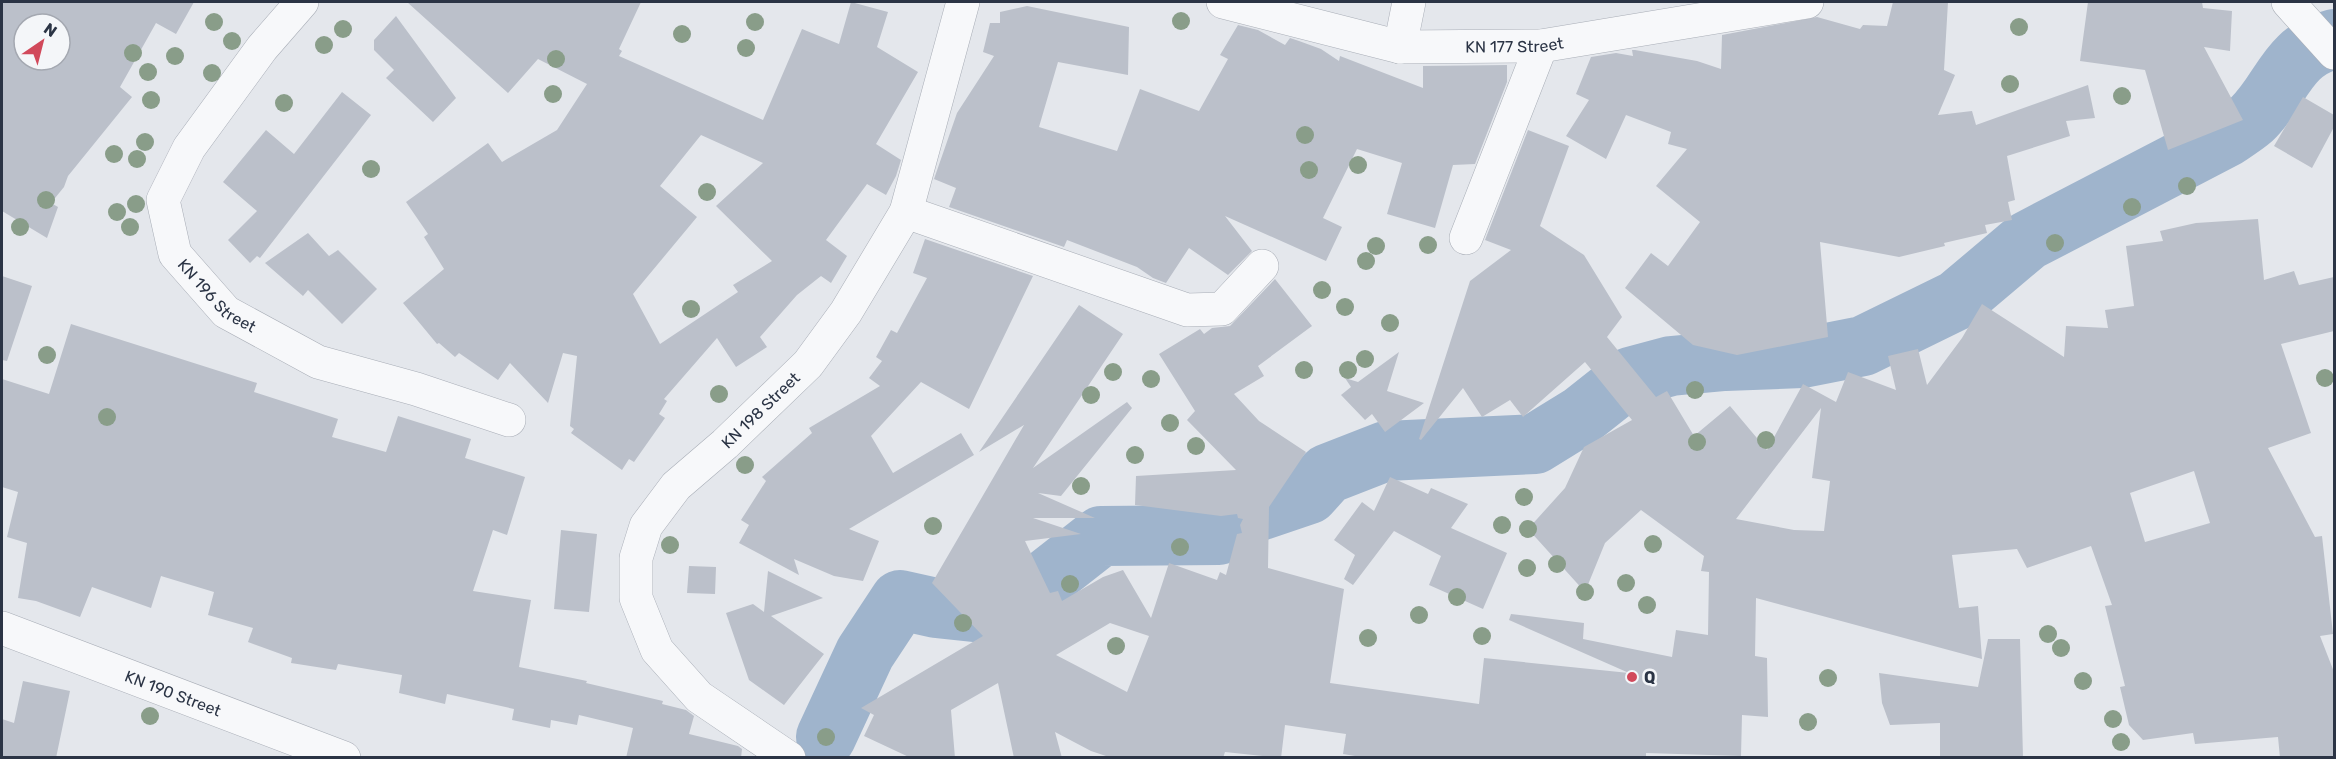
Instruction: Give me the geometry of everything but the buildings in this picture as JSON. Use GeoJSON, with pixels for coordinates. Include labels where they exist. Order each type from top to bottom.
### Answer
{"type":"FeatureCollection","features":[{"type":"Feature","properties":{"kind":"street","name":"KN 196 Street"},"geometry":{"type":"LineString","coordinates":[[302,2],[262,48],[189,148],[163,200],[175,254],[226,312],[318,362],[416,388],[509,420]]}},
{"type":"Feature","properties":{"kind":"street","name":"KN 198 Street"},"geometry":{"type":"LineString","coordinates":[[779,750],[699,698],[657,650],[636,598],[636,558],[646,526],[676,486],[725,444],[808,364],[846,312],[906,212],[963,2]]}},
{"type":"Feature","properties":{"kind":"street","name":"KN 177 Street"},"geometry":{"type":"LineString","coordinates":[[1223,2],[1400,47],[1541,46],[1807,2]]}},
{"type":"Feature","properties":{"kind":"street"},"geometry":{"type":"LineString","coordinates":[[1400,47],[1409,2]]}},
{"type":"Feature","properties":{"kind":"street"},"geometry":{"type":"LineString","coordinates":[[2288,2],[2326,44]]}},
{"type":"Feature","properties":{"kind":"street"},"geometry":{"type":"LineString","coordinates":[[1466,238],[1541,46]]}},
{"type":"Feature","properties":{"kind":"street"},"geometry":{"type":"LineString","coordinates":[[906,212],[1187,310],[1222,309],[1262,266]]}},
{"type":"Feature","properties":{"kind":"street","name":"KN 190 Street"},"geometry":{"type":"LineString","coordinates":[[2,628],[344,758]]}},
{"type":"Feature","properties":{"kind":"waterway"},"geometry":{"type":"LineString","coordinates":[[826,737],[865,653],[900,600],[936,608],[983,613],[1041,583],[1101,536],[1219,535],[1250,514],[1309,494],[1327,474],[1386,451],[1535,444],[1582,415],[1630,377],[1671,366],[1802,358],[1863,346],[1957,300],[2027,241],[2242,127],[2252,119],[2305,52],[2334,39]]}},
{"type":"Feature","properties":{"kind":"waterway"},"geometry":{"type":"LineString","coordinates":[[1931,335],[1940,309]]}},
{"type":"Feature","properties":{"kind":"place","name":"Q"},"geometry":{"type":"Point","coordinates":[1632,677]}}]}
